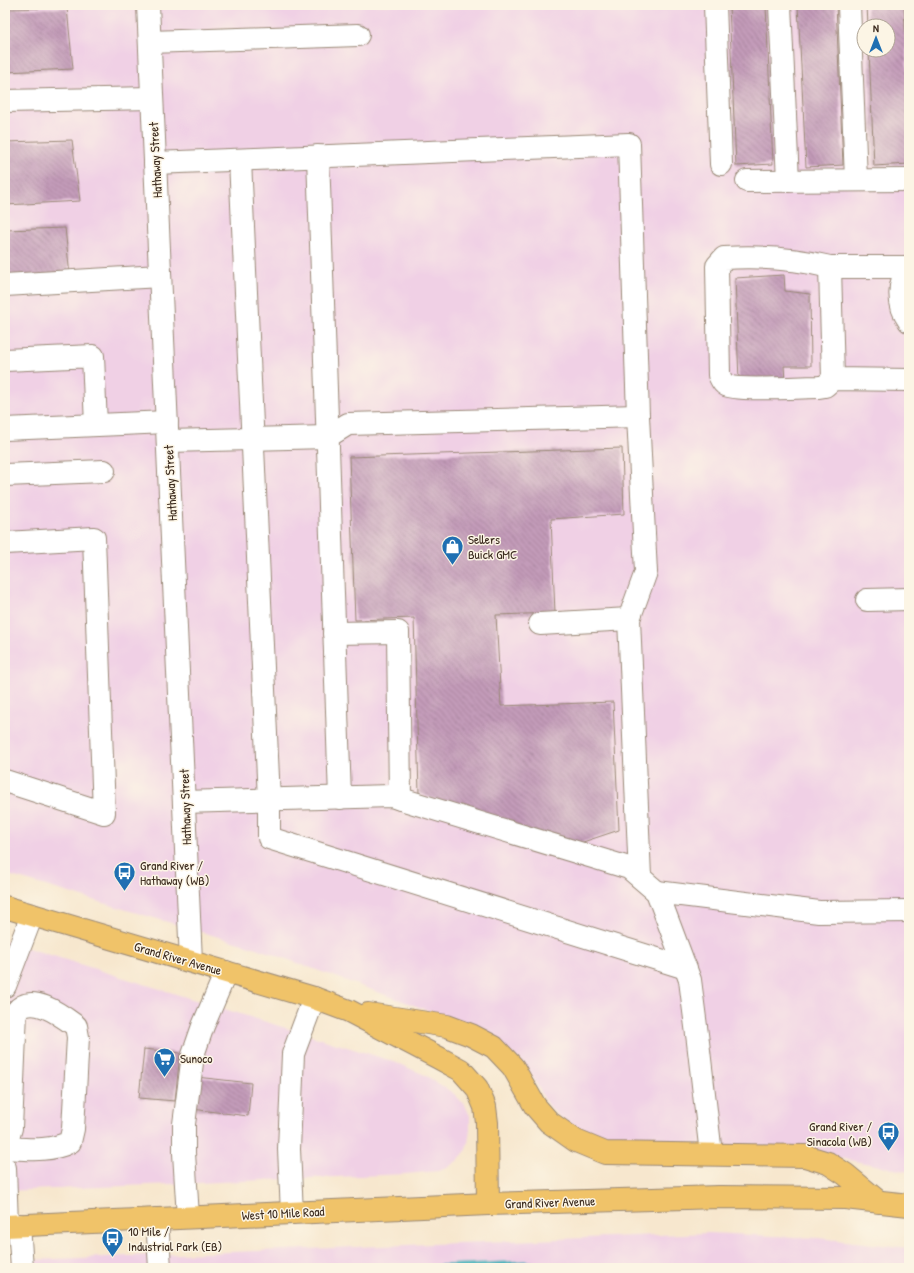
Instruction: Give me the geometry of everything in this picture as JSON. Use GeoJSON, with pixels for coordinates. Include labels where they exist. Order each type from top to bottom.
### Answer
{"type":"FeatureCollection","features":[{"type":"Feature","properties":{"kind":"main road","name":"Grand River Avenue"},"geometry":{"type":"LineString","coordinates":[[5,907],[314,998],[349,1011],[461,1070],[476,1088],[485,1107],[487,1123],[488,1204],[718,1197],[845,1198],[909,1205]]}},
{"type":"Feature","properties":{"kind":"main road","name":"Grand River Avenue"},"geometry":{"type":"LineString","coordinates":[[349,1011],[446,1026],[470,1035],[494,1047],[513,1067],[535,1106],[549,1122],[576,1141],[605,1153],[805,1156],[828,1163],[840,1170],[880,1202]]}},
{"type":"Feature","properties":{"kind":"main road","name":"West 10 Mile Road"},"geometry":{"type":"LineString","coordinates":[[10,1225],[488,1204]]}},
{"type":"Feature","properties":{"kind":"street","name":"Hathaway Street"},"geometry":{"type":"LineString","coordinates":[[148,5],[191,961]]}},
{"type":"Feature","properties":{"kind":"street"},"geometry":{"type":"LineString","coordinates":[[715,5],[721,164]]}},
{"type":"Feature","properties":{"kind":"street"},"geometry":{"type":"LineString","coordinates":[[780,5],[788,181]]}},
{"type":"Feature","properties":{"kind":"street"},"geometry":{"type":"LineString","coordinates":[[849,5],[856,180]]}},
{"type":"Feature","properties":{"kind":"street"},"geometry":{"type":"LineString","coordinates":[[150,42],[358,35]]}},
{"type":"Feature","properties":{"kind":"street"},"geometry":{"type":"LineString","coordinates":[[5,101],[152,98]]}},
{"type":"Feature","properties":{"kind":"street"},"geometry":{"type":"LineString","coordinates":[[155,163],[629,144],[638,416],[646,572],[629,619],[640,878]]}},
{"type":"Feature","properties":{"kind":"street"},"geometry":{"type":"LineString","coordinates":[[318,156],[340,798]]}},
{"type":"Feature","properties":{"kind":"street"},"geometry":{"type":"LineString","coordinates":[[240,160],[269,800],[269,838],[686,968]]}},
{"type":"Feature","properties":{"kind":"street"},"geometry":{"type":"LineString","coordinates":[[747,181],[909,180]]}},
{"type":"Feature","properties":{"kind":"street"},"geometry":{"type":"LineString","coordinates":[[909,267],[830,267],[806,261],[742,257],[724,258],[717,266],[716,293],[719,375],[723,384],[741,388],[819,387],[825,386],[833,379],[909,380]]}},
{"type":"Feature","properties":{"kind":"street"},"geometry":{"type":"LineString","coordinates":[[830,267],[833,379]]}},
{"type":"Feature","properties":{"kind":"street"},"geometry":{"type":"LineString","coordinates":[[909,267],[903,276],[900,295],[904,314],[909,321]]}},
{"type":"Feature","properties":{"kind":"street"},"geometry":{"type":"LineString","coordinates":[[5,285],[160,276]]}},
{"type":"Feature","properties":{"kind":"street"},"geometry":{"type":"LineString","coordinates":[[5,360],[93,356],[96,425]]}},
{"type":"Feature","properties":{"kind":"street"},"geometry":{"type":"LineString","coordinates":[[5,429],[96,425],[252,439],[327,437],[348,424],[638,416]]}},
{"type":"Feature","properties":{"kind":"street"},"geometry":{"type":"LineString","coordinates":[[5,475],[104,472]]}},
{"type":"Feature","properties":{"kind":"street"},"geometry":{"type":"LineString","coordinates":[[5,543],[94,538],[104,813],[5,781]]}},
{"type":"Feature","properties":{"kind":"street"},"geometry":{"type":"LineString","coordinates":[[867,600],[909,599]]}},
{"type":"Feature","properties":{"kind":"street"},"geometry":{"type":"LineString","coordinates":[[540,624],[629,619]]}},
{"type":"Feature","properties":{"kind":"street"},"geometry":{"type":"LineString","coordinates":[[334,633],[398,632],[400,799]]}},
{"type":"Feature","properties":{"kind":"street"},"geometry":{"type":"LineString","coordinates":[[184,802],[391,796],[629,868],[657,892],[690,980],[711,1154]]}},
{"type":"Feature","properties":{"kind":"street"},"geometry":{"type":"LineString","coordinates":[[657,892],[819,912],[909,910]]}},
{"type":"Feature","properties":{"kind":"street"},"geometry":{"type":"LineString","coordinates":[[5,986],[32,915]]}},
{"type":"Feature","properties":{"kind":"street"},"geometry":{"type":"LineString","coordinates":[[188,1217],[184,1153],[184,1124],[193,1055],[203,1026],[226,972]]}},
{"type":"Feature","properties":{"kind":"street"},"geometry":{"type":"LineString","coordinates":[[292,1213],[289,1149],[293,1054],[314,998]]}},
{"type":"Feature","properties":{"kind":"street"},"geometry":{"type":"LineString","coordinates":[[13,1002],[37,1005],[52,1009],[76,1026],[78,1037],[73,1129],[70,1142],[63,1146],[46,1149],[5,1148],[11,1128],[16,1012],[13,1002]]}},
{"type":"Feature","properties":{"kind":"street"},"geometry":{"type":"LineString","coordinates":[[5,1168],[10,1225],[22,1268]]}},
{"type":"Feature","properties":{"kind":"street"},"geometry":{"type":"LineString","coordinates":[[157,1219],[160,1268]]}},
{"type":"Feature","properties":{"kind":"shaded area"},"geometry":{"type":"Polygon","coordinates":[[[5,5],[909,5],[909,1172],[810,1152],[617,1145],[575,1133],[547,1104],[536,1083],[520,1060],[474,1027],[256,948],[5,874],[5,5]]]}},
{"type":"Feature","properties":{"kind":"shaded area"},"geometry":{"type":"Polygon","coordinates":[[[5,941],[392,1061],[425,1075],[453,1093],[465,1105],[470,1116],[470,1129],[465,1152],[458,1160],[447,1168],[438,1171],[406,1174],[5,1191],[5,941]]]}},
{"type":"Feature","properties":{"kind":"shaded area"},"geometry":{"type":"Polygon","coordinates":[[[709,1233],[818,1238],[909,1248],[909,1268],[5,1268],[5,1261],[709,1233]]]}},
{"type":"Feature","properties":{"kind":"building"},"geometry":{"type":"Polygon","coordinates":[[[729,5],[766,5],[773,164],[736,166],[729,5]]]}},
{"type":"Feature","properties":{"kind":"building"},"geometry":{"type":"Polygon","coordinates":[[[798,5],[836,5],[843,165],[806,167],[798,5]]]}},
{"type":"Feature","properties":{"kind":"building"},"geometry":{"type":"Polygon","coordinates":[[[867,5],[904,5],[909,114],[909,164],[874,166],[869,58],[896,58],[896,18],[868,18],[867,5]]]}},
{"type":"Feature","properties":{"kind":"building"},"geometry":{"type":"Polygon","coordinates":[[[67,8],[73,69],[5,72],[5,9],[67,8]]]}},
{"type":"Feature","properties":{"kind":"building"},"geometry":{"type":"Polygon","coordinates":[[[72,140],[80,201],[5,205],[5,142],[72,140]]]}},
{"type":"Feature","properties":{"kind":"building"},"geometry":{"type":"Polygon","coordinates":[[[65,228],[70,276],[5,278],[5,230],[65,228]]]}},
{"type":"Feature","properties":{"kind":"building"},"geometry":{"type":"Polygon","coordinates":[[[784,275],[785,291],[810,294],[811,366],[784,366],[785,382],[739,381],[735,278],[784,275]]]}},
{"type":"Feature","properties":{"kind":"building"},"geometry":{"type":"Polygon","coordinates":[[[622,448],[624,514],[551,519],[555,613],[496,615],[501,706],[613,702],[619,830],[580,843],[549,843],[419,793],[414,618],[355,620],[349,457],[622,448]]]}},
{"type":"Feature","properties":{"kind":"building"},"geometry":{"type":"Polygon","coordinates":[[[144,1049],[180,1053],[175,1101],[139,1098],[144,1049]]]}},
{"type":"Feature","properties":{"kind":"building"},"geometry":{"type":"Polygon","coordinates":[[[196,1077],[251,1083],[248,1116],[192,1109],[196,1077]]]}},
{"type":"Feature","properties":{"kind":"waterway"},"geometry":{"type":"LineString","coordinates":[[439,1268],[525,1264],[548,1268]]}},
{"type":"Feature","properties":{"kind":"place","name":"Sellers Buick GMC"},"geometry":{"type":"Point","coordinates":[453,566]}},
{"type":"Feature","properties":{"kind":"place","name":"Grand River / Hathaway (WB)"},"geometry":{"type":"Point","coordinates":[125,892]}},
{"type":"Feature","properties":{"kind":"place","name":"Sunoco"},"geometry":{"type":"Point","coordinates":[165,1078]}},
{"type":"Feature","properties":{"kind":"place","name":"Grand River / Sinacola (WB)"},"geometry":{"type":"Point","coordinates":[888,1152]}},
{"type":"Feature","properties":{"kind":"place","name":"10 Mile / Industrial Park (EB)"},"geometry":{"type":"Point","coordinates":[112,1258]}}]}
